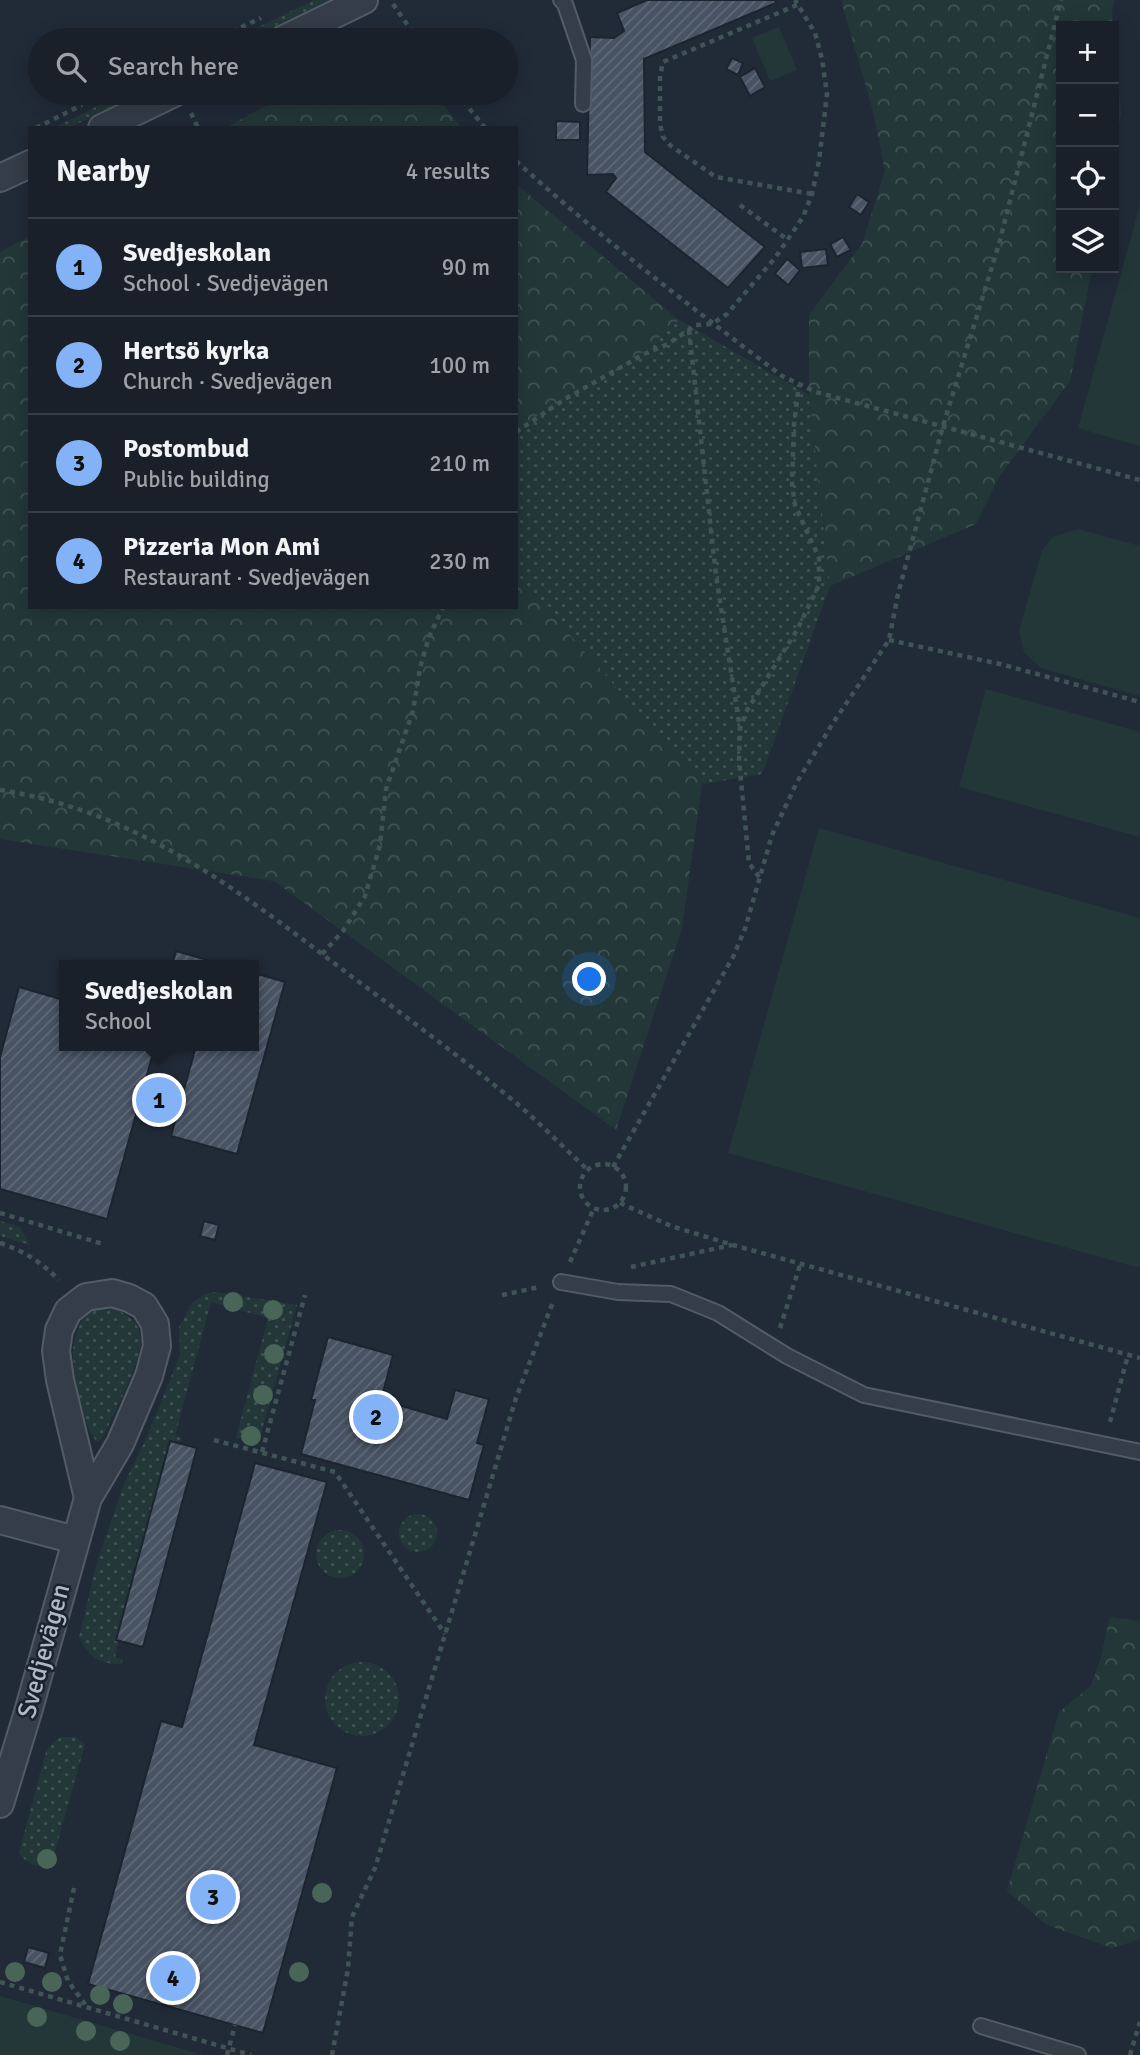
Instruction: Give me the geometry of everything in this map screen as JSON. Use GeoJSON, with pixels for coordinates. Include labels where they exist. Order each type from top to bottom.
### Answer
{"type":"FeatureCollection","features":[{"type":"Feature","properties":{"kind":"street"},"geometry":{"type":"LineString","coordinates":[[307,28],[364,0]]}},
{"type":"Feature","properties":{"kind":"street"},"geometry":{"type":"LineString","coordinates":[[107,126],[150,105]]}},
{"type":"Feature","properties":{"kind":"street"},"geometry":{"type":"LineString","coordinates":[[0,178],[28,165]]}},
{"type":"Feature","properties":{"kind":"street","name":"Svedjevägen"},"geometry":{"type":"LineString","coordinates":[[0,1804],[29,1712],[88,1498],[120,1444],[149,1376],[157,1346],[155,1324],[144,1306],[129,1298],[112,1293],[86,1297],[68,1311]]}},
{"type":"Feature","properties":{"kind":"street"},"geometry":{"type":"LineString","coordinates":[[68,1311],[59,1330],[56,1351],[60,1380],[88,1498]]}},
{"type":"Feature","properties":{"kind":"street"},"geometry":{"type":"LineString","coordinates":[[0,1520],[75,1540]]}},
{"type":"Feature","properties":{"kind":"lane"},"geometry":{"type":"LineString","coordinates":[[567,1],[583,60],[583,104]]}},
{"type":"Feature","properties":{"kind":"lane"},"geometry":{"type":"LineString","coordinates":[[561,1282],[618,1292],[671,1294],[718,1313],[774,1348],[864,1395],[1140,1452]]}},
{"type":"Feature","properties":{"kind":"lane"},"geometry":{"type":"LineString","coordinates":[[981,2026],[1078,2055]]}},
{"type":"Feature","properties":{"kind":"path"},"geometry":{"type":"LineString","coordinates":[[391,0],[410,28]]}},
{"type":"Feature","properties":{"kind":"path"},"geometry":{"type":"LineString","coordinates":[[613,1167],[733,957],[745,929],[772,835],[797,782],[889,640],[898,594],[943,426],[999,244],[1061,0]]}},
{"type":"Feature","properties":{"kind":"path"},"geometry":{"type":"LineString","coordinates":[[518,431],[565,399],[689,330],[703,323],[712,324],[733,309],[803,217],[812,194],[827,94],[815,33],[796,2],[663,62],[660,76],[660,124],[663,136],[671,146],[716,177],[812,194]]}},
{"type":"Feature","properties":{"kind":"path"},"geometry":{"type":"LineString","coordinates":[[239,28],[261,17]]}},
{"type":"Feature","properties":{"kind":"path"},"geometry":{"type":"LineString","coordinates":[[40,126],[81,105]]}},
{"type":"Feature","properties":{"kind":"path"},"geometry":{"type":"LineString","coordinates":[[467,105],[483,126]]}},
{"type":"Feature","properties":{"kind":"path"},"geometry":{"type":"LineString","coordinates":[[518,163],[579,217],[712,324],[782,376],[799,385],[1140,480]]}},
{"type":"Feature","properties":{"kind":"path"},"geometry":{"type":"LineString","coordinates":[[740,205],[788,240]]}},
{"type":"Feature","properties":{"kind":"path"},"geometry":{"type":"LineString","coordinates":[[689,330],[716,575],[740,729],[739,760],[749,863],[759,878]]}},
{"type":"Feature","properties":{"kind":"path"},"geometry":{"type":"LineString","coordinates":[[740,729],[746,712],[797,630],[819,585],[819,558],[795,505],[792,484],[794,424],[799,385]]}},
{"type":"Feature","properties":{"kind":"path"},"geometry":{"type":"LineString","coordinates":[[322,954],[343,931],[365,896],[380,845],[386,789],[413,711],[420,668],[429,638],[442,609]]}},
{"type":"Feature","properties":{"kind":"path"},"geometry":{"type":"LineString","coordinates":[[889,640],[1000,664],[1140,702]]}},
{"type":"Feature","properties":{"kind":"path"},"geometry":{"type":"LineString","coordinates":[[0,790],[81,809],[151,839],[221,880],[516,1103],[588,1170]]}},
{"type":"Feature","properties":{"kind":"path"},"geometry":{"type":"LineString","coordinates":[[600,1165],[613,1167],[624,1177],[624,1197],[620,1203],[608,1210],[594,1208],[583,1198],[581,1183],[588,1170],[600,1165]]}},
{"type":"Feature","properties":{"kind":"path"},"geometry":{"type":"LineString","coordinates":[[620,1203],[671,1226],[800,1265],[1140,1358]]}},
{"type":"Feature","properties":{"kind":"path"},"geometry":{"type":"LineString","coordinates":[[331,2055],[348,1969],[352,1917],[375,1868],[516,1398],[561,1282],[594,1208]]}},
{"type":"Feature","properties":{"kind":"path"},"geometry":{"type":"LineString","coordinates":[[0,1213],[103,1244]]}},
{"type":"Feature","properties":{"kind":"path"},"geometry":{"type":"LineString","coordinates":[[0,1243],[20,1250],[44,1265],[63,1284],[68,1311]]}},
{"type":"Feature","properties":{"kind":"path"},"geometry":{"type":"LineString","coordinates":[[628,1268],[733,1245]]}},
{"type":"Feature","properties":{"kind":"path"},"geometry":{"type":"LineString","coordinates":[[774,1348],[800,1265]]}},
{"type":"Feature","properties":{"kind":"path"},"geometry":{"type":"LineString","coordinates":[[502,1295],[561,1282]]}},
{"type":"Feature","properties":{"kind":"path"},"geometry":{"type":"LineString","coordinates":[[262,1452],[305,1295]]}},
{"type":"Feature","properties":{"kind":"path"},"geometry":{"type":"LineString","coordinates":[[1104,1446],[1128,1355]]}},
{"type":"Feature","properties":{"kind":"path"},"geometry":{"type":"LineString","coordinates":[[214,1440],[335,1472],[446,1635]]}},
{"type":"Feature","properties":{"kind":"path"},"geometry":{"type":"LineString","coordinates":[[74,1888],[60,1955],[68,1981],[87,2007]]}},
{"type":"Feature","properties":{"kind":"path"},"geometry":{"type":"LineString","coordinates":[[0,1982],[251,2055]]}},
{"type":"Feature","properties":{"kind":"path"},"geometry":{"type":"LineString","coordinates":[[1130,2055],[1140,2022]]}},
{"type":"Feature","properties":{"kind":"path"},"geometry":{"type":"LineString","coordinates":[[227,2055],[235,2025]]}},
{"type":"Feature","properties":{"kind":"green space"},"geometry":{"type":"Polygon","coordinates":[[[314,0],[329,0],[272,28],[257,28],[314,0]]]}},
{"type":"Feature","properties":{"kind":"green space"},"geometry":{"type":"Polygon","coordinates":[[[841,0],[1114,0],[1113,21],[1056,21],[1056,273],[1091,273],[1070,381],[999,477],[976,524],[830,586],[809,395],[809,315],[862,244],[885,171],[873,111],[841,0]]]}},
{"type":"Feature","properties":{"kind":"green space"},"geometry":{"type":"Polygon","coordinates":[[[779,27],[797,70],[770,81],[752,38],[779,27]]]}},
{"type":"Feature","properties":{"kind":"green space"},"geometry":{"type":"Polygon","coordinates":[[[1119,90],[1121,114],[1119,125],[1119,90]]]}},
{"type":"Feature","properties":{"kind":"green space"},"geometry":{"type":"Polygon","coordinates":[[[100,105],[116,105],[73,126],[57,126],[100,105]]]}},
{"type":"Feature","properties":{"kind":"green space"},"geometry":{"type":"Polygon","coordinates":[[[267,105],[443,105],[460,126],[229,126],[267,105]]]}},
{"type":"Feature","properties":{"kind":"green space"},"geometry":{"type":"Polygon","coordinates":[[[518,186],[679,320],[629,364],[543,411],[518,432],[518,186]]]}},
{"type":"Feature","properties":{"kind":"green space"},"geometry":{"type":"Polygon","coordinates":[[[1140,205],[1140,446],[1078,428],[1140,205]]]}},
{"type":"Feature","properties":{"kind":"green space"},"geometry":{"type":"Polygon","coordinates":[[[28,237],[28,609],[518,609],[518,576],[702,784],[682,928],[616,1130],[274,881],[0,839],[0,252],[28,237]]]}},
{"type":"Feature","properties":{"kind":"green space"},"geometry":{"type":"Polygon","coordinates":[[[679,320],[809,395],[830,586],[762,774],[702,784],[518,576],[518,432],[543,411],[629,364],[679,320]]]}},
{"type":"Feature","properties":{"kind":"green space"},"geometry":{"type":"Polygon","coordinates":[[[1078,529],[1140,546],[1140,696],[1041,668],[1024,652],[1019,631],[1042,550],[1053,537],[1078,529]]]}},
{"type":"Feature","properties":{"kind":"green space"},"geometry":{"type":"Polygon","coordinates":[[[986,689],[1140,732],[1140,837],[959,787],[986,689]]]}},
{"type":"Feature","properties":{"kind":"green space"},"geometry":{"type":"Polygon","coordinates":[[[819,828],[1140,918],[1140,1268],[728,1153],[819,828]]]}},
{"type":"Feature","properties":{"kind":"green space"},"geometry":{"type":"Polygon","coordinates":[[[0,1221],[20,1227],[30,1245],[0,1236],[0,1221]]]}},
{"type":"Feature","properties":{"kind":"green space"},"geometry":{"type":"Polygon","coordinates":[[[216,1292],[297,1305],[258,1444],[236,1438],[268,1318],[211,1302],[175,1436],[181,1438],[179,1443],[170,1442],[119,1640],[115,1657],[123,1660],[121,1664],[106,1663],[91,1655],[79,1637],[97,1562],[124,1484],[146,1439],[180,1355],[179,1327],[193,1302],[205,1294],[216,1292]]]}},
{"type":"Feature","properties":{"kind":"green space"},"geometry":{"type":"Polygon","coordinates":[[[113,1308],[128,1316],[138,1328],[140,1349],[119,1404],[102,1439],[97,1442],[87,1424],[80,1400],[73,1348],[83,1316],[97,1309],[113,1308]]]}},
{"type":"Feature","properties":{"kind":"green space"},"geometry":{"type":"Polygon","coordinates":[[[418,1514],[431,1520],[437,1533],[431,1546],[418,1552],[405,1546],[399,1533],[405,1520],[418,1514]]]}},
{"type":"Feature","properties":{"kind":"green space"},"geometry":{"type":"Polygon","coordinates":[[[340,1530],[357,1537],[364,1554],[357,1571],[340,1578],[323,1571],[316,1554],[323,1537],[340,1530]]]}},
{"type":"Feature","properties":{"kind":"green space"},"geometry":{"type":"Polygon","coordinates":[[[1110,1617],[1140,1621],[1140,1939],[1112,1948],[1047,1925],[1007,1891],[1059,1712],[1091,1686],[1110,1617]]]}},
{"type":"Feature","properties":{"kind":"green space"},"geometry":{"type":"Polygon","coordinates":[[[362,1662],[376,1665],[388,1673],[396,1685],[399,1699],[396,1713],[388,1725],[376,1733],[362,1736],[348,1733],[336,1725],[328,1713],[325,1699],[328,1685],[336,1673],[348,1665],[362,1662]]]}},
{"type":"Feature","properties":{"kind":"green space"},"geometry":{"type":"Polygon","coordinates":[[[61,1737],[75,1737],[85,1744],[51,1866],[42,1867],[25,1860],[19,1853],[46,1752],[52,1743],[61,1737]]]}},
{"type":"Feature","properties":{"kind":"green space"},"geometry":{"type":"Polygon","coordinates":[[[0,1996],[203,2055],[0,2055],[0,1996]]]}},
{"type":"Feature","properties":{"kind":"building"},"geometry":{"type":"Polygon","coordinates":[[[647,0],[775,0],[776,3],[644,59],[645,152],[765,247],[728,288],[606,192],[616,178],[613,174],[587,175],[590,37],[614,38],[624,31],[617,13],[647,0]]]}},
{"type":"Feature","properties":{"kind":"building"},"geometry":{"type":"Polygon","coordinates":[[[732,58],[743,63],[738,75],[726,69],[732,58]]]}},
{"type":"Feature","properties":{"kind":"building"},"geometry":{"type":"Polygon","coordinates":[[[755,68],[765,87],[750,96],[740,77],[755,68]]]}},
{"type":"Feature","properties":{"kind":"building"},"geometry":{"type":"Polygon","coordinates":[[[556,121],[580,122],[580,140],[556,140],[556,121]]]}},
{"type":"Feature","properties":{"kind":"building"},"geometry":{"type":"Polygon","coordinates":[[[857,194],[869,202],[861,215],[849,207],[857,194]]]}},
{"type":"Feature","properties":{"kind":"building"},"geometry":{"type":"Polygon","coordinates":[[[843,237],[851,250],[837,257],[830,244],[843,237]]]}},
{"type":"Feature","properties":{"kind":"building"},"geometry":{"type":"Polygon","coordinates":[[[826,249],[828,265],[802,268],[800,252],[826,249]]]}},
{"type":"Feature","properties":{"kind":"building"},"geometry":{"type":"Polygon","coordinates":[[[787,259],[800,270],[788,285],[775,274],[787,259]]]}},
{"type":"Feature","properties":{"kind":"building"},"geometry":{"type":"Polygon","coordinates":[[[176,951],[208,960],[173,960],[176,951]]]}},
{"type":"Feature","properties":{"kind":"building"},"geometry":{"type":"Polygon","coordinates":[[[259,974],[285,982],[237,1154],[171,1136],[195,1051],[259,1051],[259,974]]]}},
{"type":"Feature","properties":{"kind":"building"},"geometry":{"type":"Polygon","coordinates":[[[19,987],[59,999],[59,1051],[154,1051],[107,1219],[0,1189],[0,1057],[19,987]]]}},
{"type":"Feature","properties":{"kind":"building"},"geometry":{"type":"Polygon","coordinates":[[[204,1221],[219,1225],[215,1240],[200,1236],[204,1221]]]}},
{"type":"Feature","properties":{"kind":"building"},"geometry":{"type":"Polygon","coordinates":[[[328,1337],[393,1355],[381,1400],[447,1419],[455,1390],[489,1399],[477,1443],[484,1445],[469,1500],[301,1454],[315,1400],[311,1400],[328,1337]]]}},
{"type":"Feature","properties":{"kind":"building"},"geometry":{"type":"Polygon","coordinates":[[[170,1441],[197,1448],[143,1647],[116,1640],[170,1441]]]}},
{"type":"Feature","properties":{"kind":"building"},"geometry":{"type":"Polygon","coordinates":[[[255,1463],[327,1482],[254,1745],[337,1768],[263,2033],[88,1984],[161,1721],[182,1727],[255,1463]]]}},
{"type":"Feature","properties":{"kind":"building"},"geometry":{"type":"Polygon","coordinates":[[[28,1947],[49,1953],[45,1968],[24,1962],[28,1947]]]}},
{"type":"Feature","properties":{"kind":"place","name":"Svedjeskolan"},"geometry":{"type":"Point","coordinates":[159,1100]}},
{"type":"Feature","properties":{"kind":"place","name":"Hertsö kyrka"},"geometry":{"type":"Point","coordinates":[376,1417]}},
{"type":"Feature","properties":{"kind":"place","name":"Postombud"},"geometry":{"type":"Point","coordinates":[213,1897]}},
{"type":"Feature","properties":{"kind":"place","name":"Pizzeria Mon Ami"},"geometry":{"type":"Point","coordinates":[173,1978]}}]}
